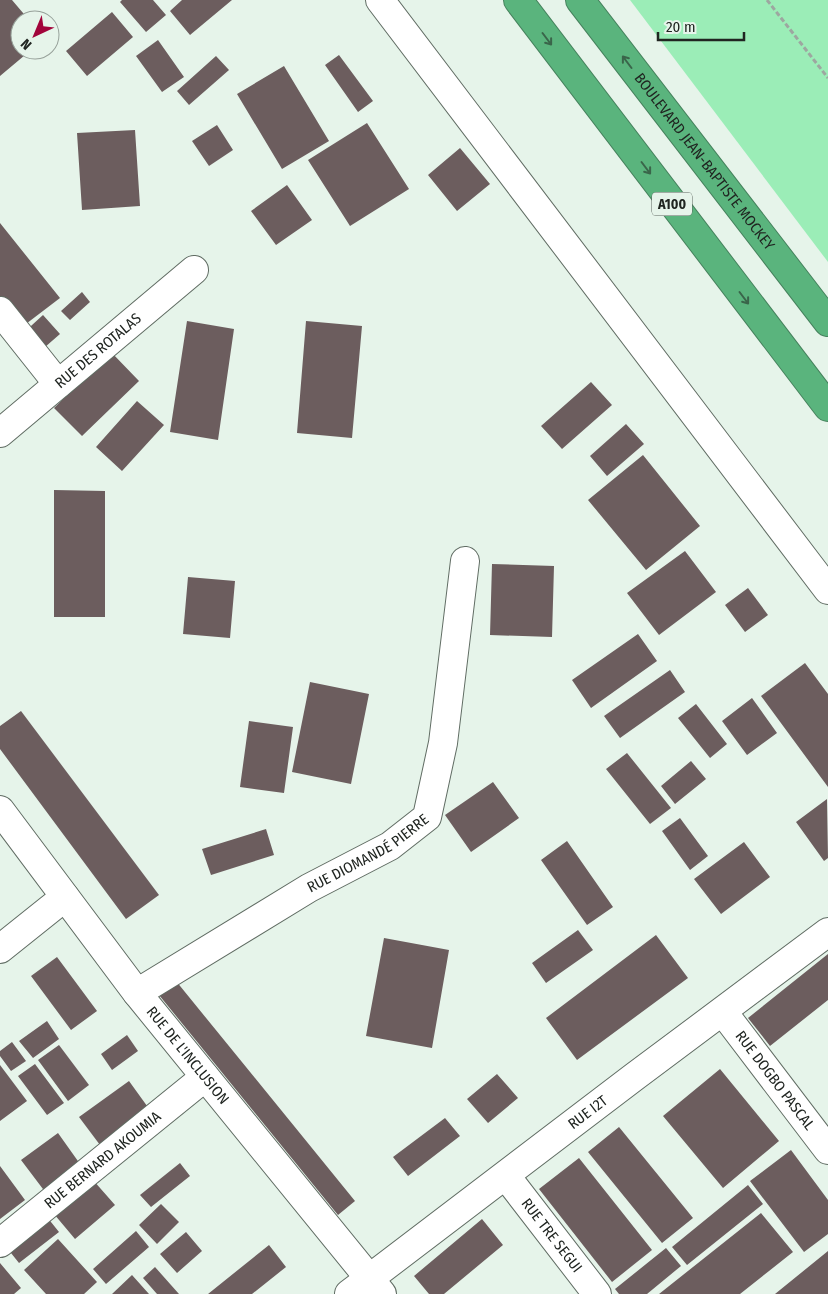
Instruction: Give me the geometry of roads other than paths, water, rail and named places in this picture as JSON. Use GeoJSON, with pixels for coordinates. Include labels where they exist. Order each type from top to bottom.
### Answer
{"type":"FeatureCollection","features":[{"type":"Feature","properties":{"kind":"highway","name":"A100"},"geometry":{"type":"LineString","coordinates":[[518,0],[828,406]]}},
{"type":"Feature","properties":{"kind":"highway","name":"BOULEVARD JEAN-BAPTISTE MOCKEY"},"geometry":{"type":"LineString","coordinates":[[580,0],[828,322]]}},
{"type":"Feature","properties":{"kind":"street"},"geometry":{"type":"LineString","coordinates":[[385,3],[828,590]]}},
{"type":"Feature","properties":{"kind":"street","name":"RUE DES ROTALAS"},"geometry":{"type":"LineString","coordinates":[[0,433],[194,270]]}},
{"type":"Feature","properties":{"kind":"street"},"geometry":{"type":"LineString","coordinates":[[0,311],[58,384]]}},
{"type":"Feature","properties":{"kind":"street","name":"RUE DIOMANDÉ PIERRE"},"geometry":{"type":"LineString","coordinates":[[137,993],[309,888],[390,846],[427,817],[443,743],[465,561]]}},
{"type":"Feature","properties":{"kind":"street","name":"RUE DE L'INCLUSION"},"geometry":{"type":"LineString","coordinates":[[0,810],[137,993],[205,1077],[366,1289]]}},
{"type":"Feature","properties":{"kind":"street"},"geometry":{"type":"LineString","coordinates":[[0,949],[65,897]]}},
{"type":"Feature","properties":{"kind":"street","name":"RUE I2T"},"geometry":{"type":"LineString","coordinates":[[366,1289],[634,1076],[723,1012],[828,932]]}},
{"type":"Feature","properties":{"kind":"street","name":"RUE DOGBO PASCAL"},"geometry":{"type":"LineString","coordinates":[[723,1012],[828,1150]]}},
{"type":"Feature","properties":{"kind":"street","name":"RUE BERNARD AKOUMIA"},"geometry":{"type":"LineString","coordinates":[[0,1243],[205,1077]]}},
{"type":"Feature","properties":{"kind":"street","name":"RUE TRE SEGUI"},"geometry":{"type":"LineString","coordinates":[[506,1176],[598,1294]]}}]}
